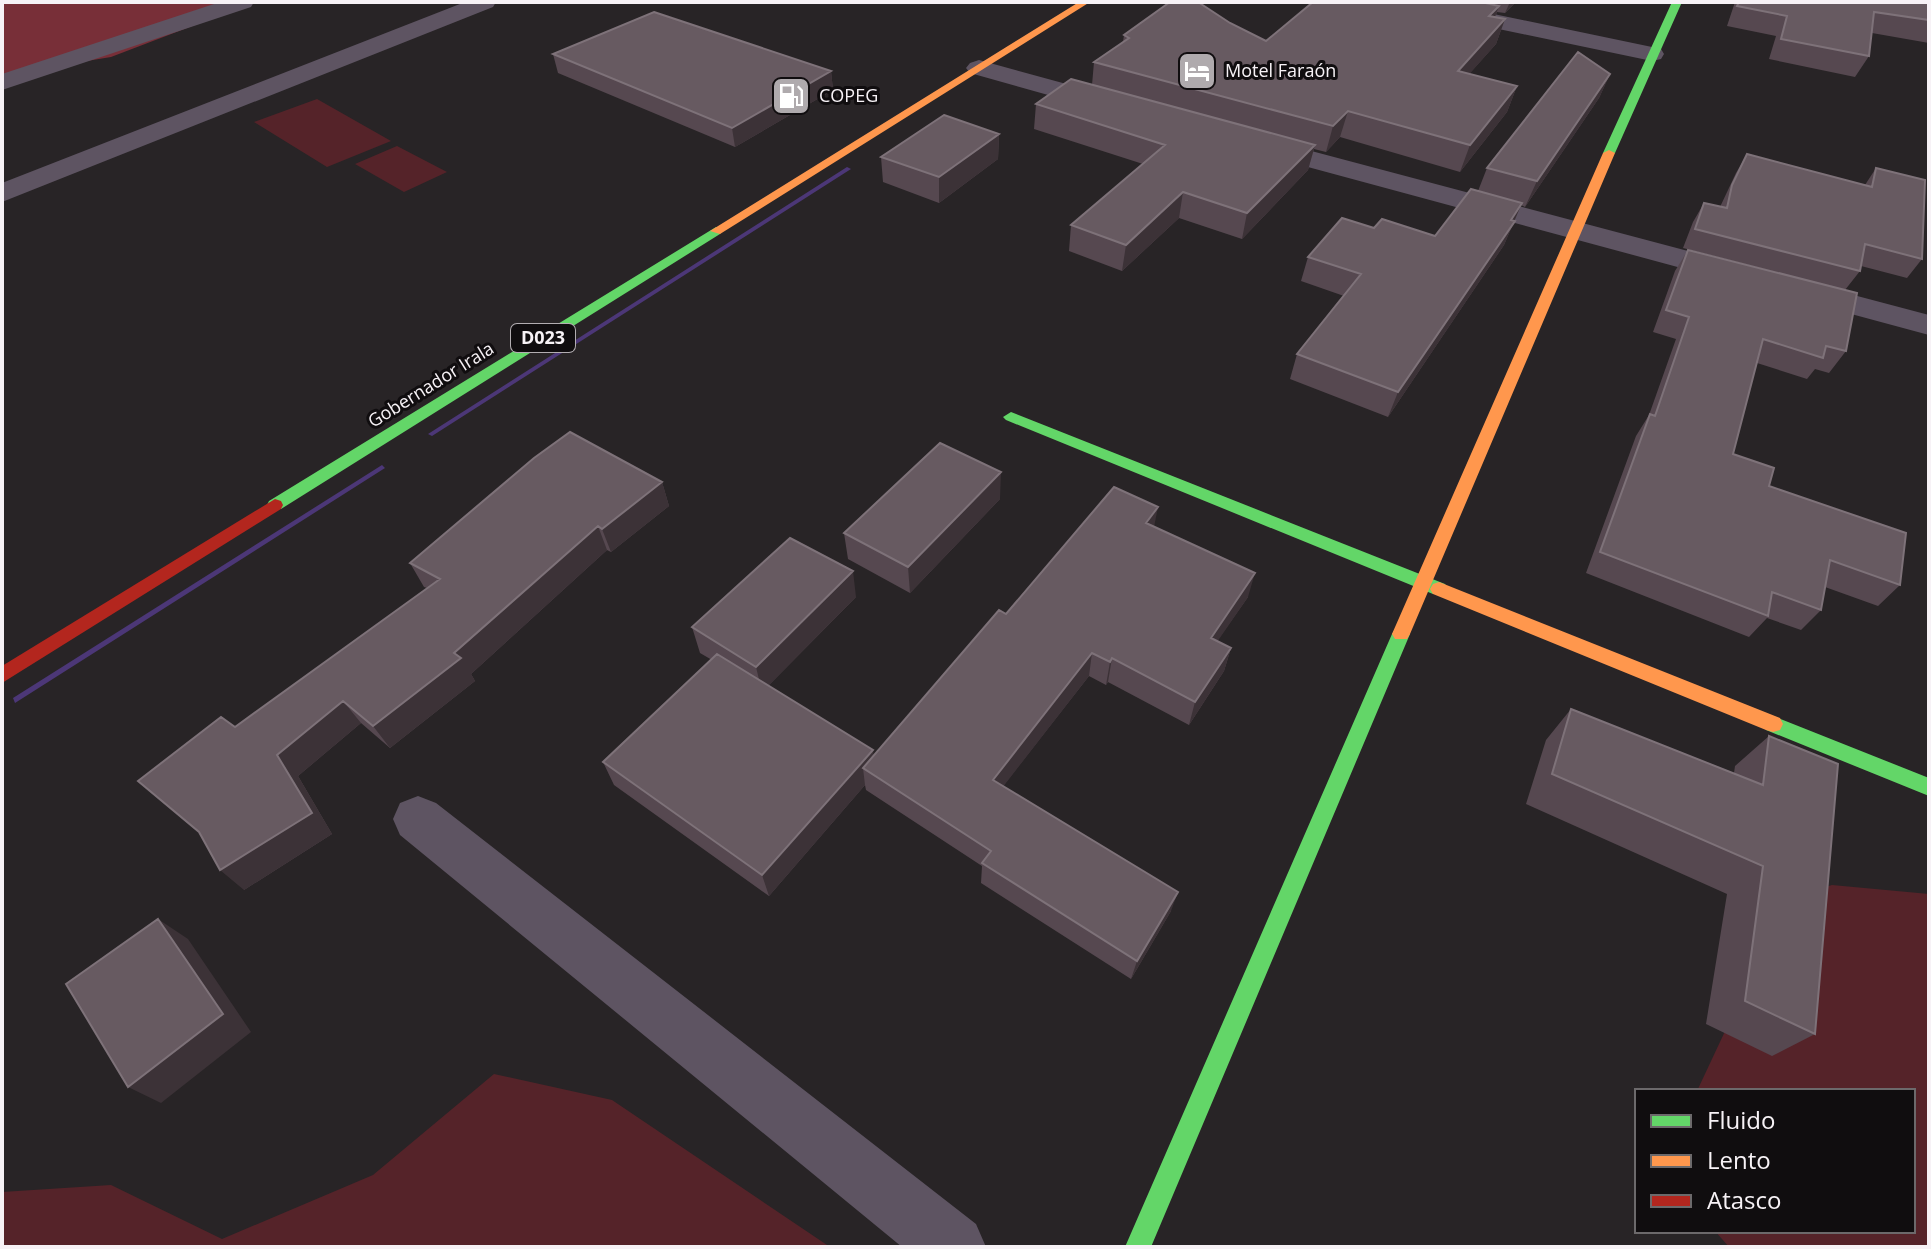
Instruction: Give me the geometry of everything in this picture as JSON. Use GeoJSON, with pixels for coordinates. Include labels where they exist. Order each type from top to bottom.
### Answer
{"type":"FeatureCollection","features":[{"type":"Feature","properties":{"kind":"street"},"geometry":{"type":"LineString","coordinates":[[2,82],[243,2]]}},
{"type":"Feature","properties":{"kind":"street"},"geometry":{"type":"LineString","coordinates":[[2,193],[485,2]]}},
{"type":"Feature","properties":{"kind":"street","name":"Gobernador Irala"},"geometry":{"type":"LineString","coordinates":[[2,675],[1085,2]]}},
{"type":"Feature","properties":{"kind":"street"},"geometry":{"type":"LineString","coordinates":[[1403,2],[1652,54]]}},
{"type":"Feature","properties":{"kind":"street"},"geometry":{"type":"LineString","coordinates":[[1138,1247],[1574,232],[1677,2]]}},
{"type":"Feature","properties":{"kind":"street"},"geometry":{"type":"LineString","coordinates":[[979,68],[1147,114]]}},
{"type":"Feature","properties":{"kind":"street"},"geometry":{"type":"LineString","coordinates":[[1223,135],[1574,232],[1929,325]]}},
{"type":"Feature","properties":{"kind":"street"},"geometry":{"type":"LineString","coordinates":[[1011,417],[1929,787]]}},
{"type":"Feature","properties":{"kind":"street"},"geometry":{"type":"LineString","coordinates":[[418,819],[953,1247]]}},
{"type":"Feature","properties":{"kind":"shaded area"},"geometry":{"type":"Polygon","coordinates":[[[2,2],[255,2],[111,57],[2,75],[2,2]]]}},
{"type":"Feature","properties":{"kind":"shaded area"},"geometry":{"type":"Polygon","coordinates":[[[317,99],[391,141],[327,167],[254,122],[317,99]]]}},
{"type":"Feature","properties":{"kind":"shaded area"},"geometry":{"type":"Polygon","coordinates":[[[397,146],[447,172],[404,192],[355,164],[397,146]]]}},
{"type":"Feature","properties":{"kind":"shaded area"},"geometry":{"type":"Polygon","coordinates":[[[847,167],[851,169],[432,436],[428,434],[847,167]]]}},
{"type":"Feature","properties":{"kind":"shaded area"},"geometry":{"type":"Polygon","coordinates":[[[382,465],[385,468],[15,703],[13,698],[382,465]]]}},
{"type":"Feature","properties":{"kind":"shaded area"},"geometry":{"type":"Polygon","coordinates":[[[1832,885],[1929,894],[1929,1247],[1729,1247],[1717,1233],[1915,1233],[1915,1089],[1698,1089],[1787,899],[1832,885]]]}},
{"type":"Feature","properties":{"kind":"shaded area"},"geometry":{"type":"Polygon","coordinates":[[[494,1074],[612,1100],[830,1247],[2,1247],[2,1192],[111,1185],[222,1239],[373,1175],[494,1074]]]}},
{"type":"Feature","properties":{"kind":"building"},"geometry":{"type":"Polygon","coordinates":[[[1170,2],[1198,2],[1266,41],[1313,2],[1481,2],[1499,6],[1489,16],[1505,19],[1458,71],[1517,86],[1470,145],[1348,111],[1333,126],[1094,62],[1129,38],[1124,35],[1170,2]]]}},
{"type":"Feature","properties":{"kind":"building"},"geometry":{"type":"Polygon","coordinates":[[[1739,2],[1929,2],[1929,20],[1874,12],[1869,56],[1781,39],[1787,16],[1737,6],[1739,2]]]}},
{"type":"Feature","properties":{"kind":"building"},"geometry":{"type":"Polygon","coordinates":[[[654,12],[831,71],[732,128],[553,54],[654,12]]]}},
{"type":"Feature","properties":{"kind":"building"},"geometry":{"type":"Polygon","coordinates":[[[1578,52],[1610,74],[1537,181],[1487,168],[1578,52]]]}},
{"type":"Feature","properties":{"kind":"building"},"geometry":{"type":"Polygon","coordinates":[[[1071,79],[1315,145],[1247,213],[1183,192],[1126,245],[1071,225],[1165,145],[1036,104],[1071,79]]]}},
{"type":"Feature","properties":{"kind":"building"},"geometry":{"type":"Polygon","coordinates":[[[944,115],[999,134],[939,177],[881,157],[944,115]]]}},
{"type":"Feature","properties":{"kind":"building"},"geometry":{"type":"Polygon","coordinates":[[[1747,154],[1872,187],[1876,168],[1925,180],[1922,259],[1865,244],[1860,271],[1695,229],[1704,203],[1727,208],[1732,185],[1747,154]]]}},
{"type":"Feature","properties":{"kind":"building"},"geometry":{"type":"Polygon","coordinates":[[[1471,189],[1522,203],[1511,220],[1515,221],[1398,392],[1297,354],[1361,274],[1308,257],[1342,218],[1374,228],[1382,219],[1435,236],[1471,189]]]}},
{"type":"Feature","properties":{"kind":"building"},"geometry":{"type":"Polygon","coordinates":[[[1688,250],[1857,293],[1846,351],[1826,346],[1823,358],[1763,339],[1733,454],[1774,468],[1769,486],[1906,533],[1900,585],[1830,560],[1821,610],[1772,592],[1768,616],[1600,552],[1650,414],[1655,416],[1689,317],[1666,310],[1688,250]]]}},
{"type":"Feature","properties":{"kind":"building"},"geometry":{"type":"Polygon","coordinates":[[[570,432],[662,482],[602,529],[598,526],[454,653],[461,658],[373,726],[343,701],[277,755],[312,813],[220,870],[199,832],[138,781],[221,717],[235,727],[440,579],[410,563],[534,458],[570,432]]]}},
{"type":"Feature","properties":{"kind":"building"},"geometry":{"type":"Polygon","coordinates":[[[940,443],[1001,472],[908,567],[844,533],[940,443]]]}},
{"type":"Feature","properties":{"kind":"building"},"geometry":{"type":"Polygon","coordinates":[[[1114,487],[1158,507],[1146,523],[1255,573],[1211,638],[1231,648],[1195,702],[1112,658],[1110,662],[1092,653],[993,780],[1178,892],[1137,961],[982,863],[991,851],[863,768],[999,610],[1006,614],[1114,487]]]}},
{"type":"Feature","properties":{"kind":"building"},"geometry":{"type":"Polygon","coordinates":[[[790,538],[853,571],[756,667],[692,627],[790,538]]]}},
{"type":"Feature","properties":{"kind":"building"},"geometry":{"type":"Polygon","coordinates":[[[717,654],[873,750],[762,875],[603,762],[717,654]]]}},
{"type":"Feature","properties":{"kind":"building"},"geometry":{"type":"Polygon","coordinates":[[[1571,709],[1763,785],[1769,736],[1838,764],[1815,1034],[1745,1001],[1763,866],[1552,774],[1571,709]]]}},
{"type":"Feature","properties":{"kind":"building"},"geometry":{"type":"Polygon","coordinates":[[[158,919],[223,1014],[128,1087],[66,984],[158,919]]]}},
{"type":"Feature","properties":{"kind":"traffic: fast"},"geometry":{"type":"LineString","coordinates":[[1609,153],[1677,2]]}},
{"type":"Feature","properties":{"kind":"traffic: fast"},"geometry":{"type":"LineString","coordinates":[[275,505],[716,231]]}},
{"type":"Feature","properties":{"kind":"traffic: fast"},"geometry":{"type":"LineString","coordinates":[[1011,417],[1439,589]]}},
{"type":"Feature","properties":{"kind":"traffic: fast"},"geometry":{"type":"LineString","coordinates":[[1138,1247],[1401,634]]}},
{"type":"Feature","properties":{"kind":"traffic: fast"},"geometry":{"type":"LineString","coordinates":[[1773,724],[1929,787]]}},
{"type":"Feature","properties":{"kind":"traffic: slow"},"geometry":{"type":"LineString","coordinates":[[716,231],[1085,2]]}},
{"type":"Feature","properties":{"kind":"traffic: slow"},"geometry":{"type":"LineString","coordinates":[[1401,634],[1609,153]]}},
{"type":"Feature","properties":{"kind":"traffic: slow"},"geometry":{"type":"LineString","coordinates":[[1439,589],[1773,724]]}},
{"type":"Feature","properties":{"kind":"traffic: jam"},"geometry":{"type":"LineString","coordinates":[[2,675],[275,505]]}},
{"type":"Feature","properties":{"kind":"place","name":"Motel Faraón"},"geometry":{"type":"Point","coordinates":[1197,71]}},
{"type":"Feature","properties":{"kind":"place","name":"COPEG"},"geometry":{"type":"Point","coordinates":[791,96]}}]}
